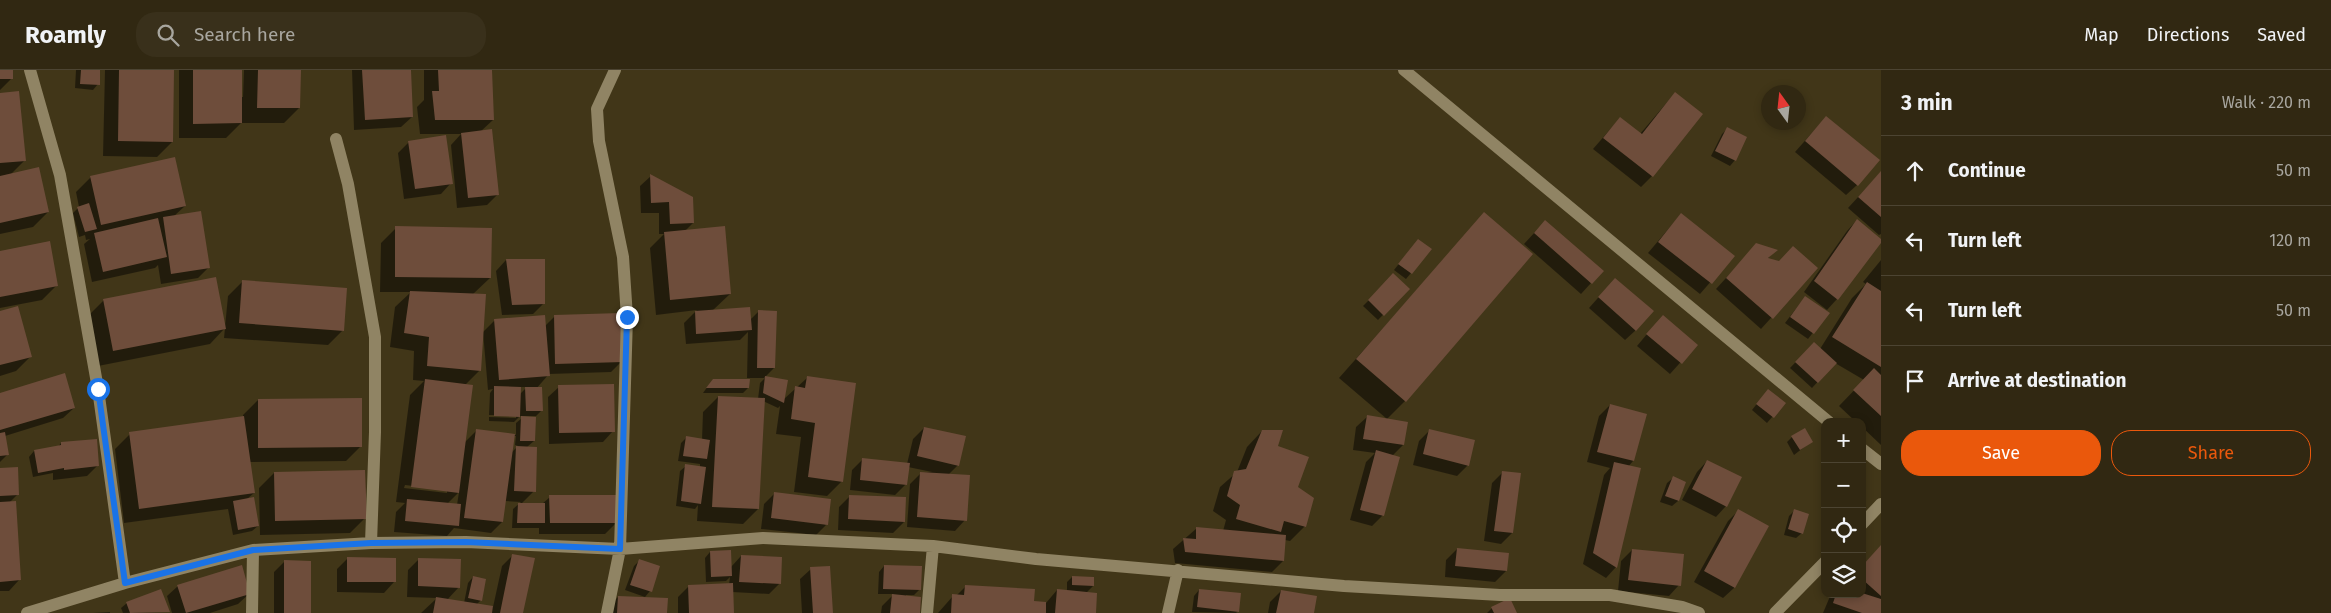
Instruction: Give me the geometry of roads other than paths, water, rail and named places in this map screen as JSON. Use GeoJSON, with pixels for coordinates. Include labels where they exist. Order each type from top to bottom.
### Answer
{"type":"FeatureCollection","features":[{"type":"Feature","properties":{"kind":"street"},"geometry":{"type":"LineString","coordinates":[[30,70],[60,175],[98,389],[125,583]]}},
{"type":"Feature","properties":{"kind":"street"},"geometry":{"type":"LineString","coordinates":[[607,613],[620,549],[627,317],[623,257],[599,141],[597,109],[615,70]]}},
{"type":"Feature","properties":{"kind":"street"},"geometry":{"type":"LineString","coordinates":[[1404,70],[1824,418]]}},
{"type":"Feature","properties":{"kind":"street"},"geometry":{"type":"LineString","coordinates":[[336,139],[348,184],[375,338],[375,432],[371,543]]}},
{"type":"Feature","properties":{"kind":"street"},"geometry":{"type":"LineString","coordinates":[[1866,452],[1881,464]]}},
{"type":"Feature","properties":{"kind":"street"},"geometry":{"type":"LineString","coordinates":[[1866,520],[1881,504]]}},
{"type":"Feature","properties":{"kind":"street"},"geometry":{"type":"LineString","coordinates":[[27,613],[125,583],[253,550],[371,543],[466,542],[620,549],[763,538],[933,546],[1036,559],[1344,586],[1500,595],[1610,595],[1682,608],[1699,613]]}},
{"type":"Feature","properties":{"kind":"street"},"geometry":{"type":"LineString","coordinates":[[927,613],[933,546]]}},
{"type":"Feature","properties":{"kind":"street"},"geometry":{"type":"LineString","coordinates":[[252,613],[253,550]]}},
{"type":"Feature","properties":{"kind":"street"},"geometry":{"type":"LineString","coordinates":[[1775,613],[1821,566]]}},
{"type":"Feature","properties":{"kind":"street"},"geometry":{"type":"LineString","coordinates":[[1168,613],[1178,570]]}}]}
